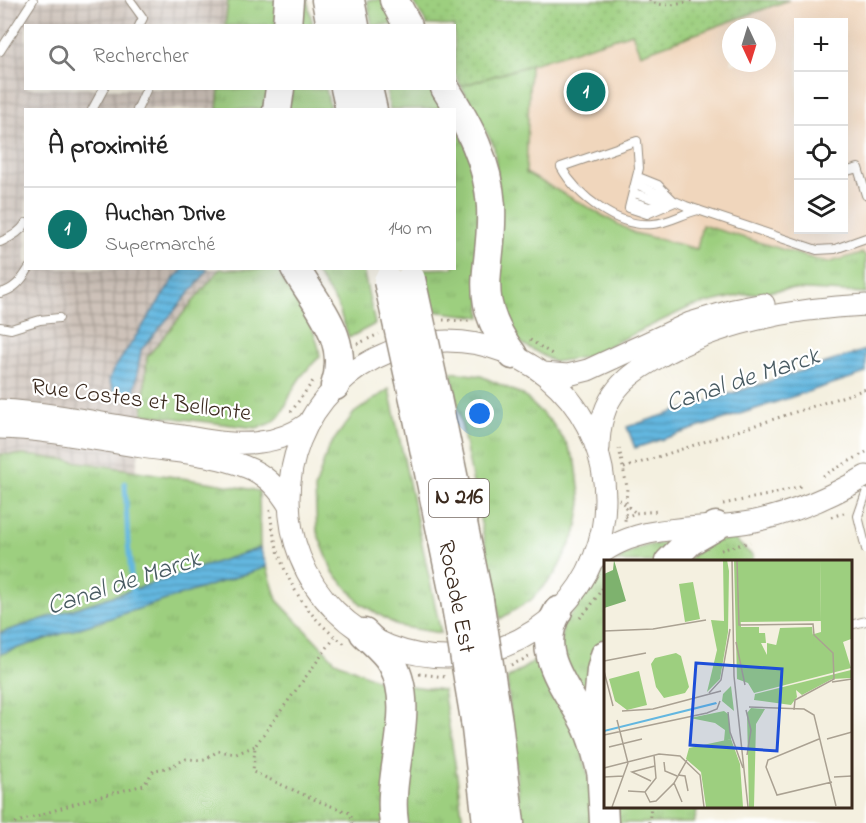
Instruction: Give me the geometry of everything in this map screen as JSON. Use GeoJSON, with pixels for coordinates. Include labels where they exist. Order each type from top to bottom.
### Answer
{"type":"FeatureCollection","features":[{"type":"Feature","properties":{"kind":"highway"},"geometry":{"type":"LineString","coordinates":[[287,24],[289,0]]}},
{"type":"Feature","properties":{"kind":"highway"},"geometry":{"type":"LineString","coordinates":[[326,0],[331,24]]}},
{"type":"Feature","properties":{"kind":"highway"},"geometry":{"type":"LineString","coordinates":[[350,0],[355,24]]}},
{"type":"Feature","properties":{"kind":"highway"},"geometry":{"type":"LineString","coordinates":[[394,0],[407,24]]}},
{"type":"Feature","properties":{"kind":"highway"},"geometry":{"type":"LineString","coordinates":[[277,108],[280,90]]}},
{"type":"Feature","properties":{"kind":"highway"},"geometry":{"type":"LineString","coordinates":[[345,90],[350,108]]}},
{"type":"Feature","properties":{"kind":"highway"},"geometry":{"type":"LineString","coordinates":[[368,90],[373,108]]}},
{"type":"Feature","properties":{"kind":"highway"},"geometry":{"type":"LineString","coordinates":[[446,90],[468,126],[482,156],[491,206],[485,280],[486,298],[494,326],[513,355]]}},
{"type":"Feature","properties":{"kind":"highway"},"geometry":{"type":"LineString","coordinates":[[296,270],[334,331],[340,362],[336,386]]}},
{"type":"Feature","properties":{"kind":"highway","name":"Rocade Est"},"geometry":{"type":"LineString","coordinates":[[398,274],[467,600],[487,721],[510,823]]}},
{"type":"Feature","properties":{"kind":"highway"},"geometry":{"type":"LineString","coordinates":[[671,560],[716,516]]}},
{"type":"Feature","properties":{"kind":"highway"},"geometry":{"type":"LineString","coordinates":[[558,611],[550,629],[550,655],[559,679],[587,727],[601,771]]}},
{"type":"Feature","properties":{"kind":"highway"},"geometry":{"type":"LineString","coordinates":[[363,633],[393,664],[402,696],[402,723],[392,794],[394,823]]}},
{"type":"Feature","properties":{"kind":"highway"},"geometry":{"type":"LineString","coordinates":[[604,659],[598,704],[604,823]]}},
{"type":"Feature","properties":{"kind":"highway","name":"Rocade Est"},"geometry":{"type":"LineString","coordinates":[[487,721],[487,823]]}},
{"type":"Feature","properties":{"kind":"main road"},"geometry":{"type":"LineString","coordinates":[[543,373],[568,375],[588,370],[690,323],[752,306],[808,300],[866,305]]}},
{"type":"Feature","properties":{"kind":"main road"},"geometry":{"type":"LineString","coordinates":[[599,455],[602,420],[609,401],[626,379],[656,359],[718,331],[759,318],[866,305]]}},
{"type":"Feature","properties":{"kind":"main road"},"geometry":{"type":"LineString","coordinates":[[426,342],[470,342],[513,355],[543,373],[578,409],[590,431],[599,455],[605,489],[604,519],[592,562],[577,588],[558,611],[535,630],[494,649],[465,656],[420,654],[390,646],[363,633],[330,606],[313,583],[295,544],[288,506],[289,482],[294,458],[307,424],[320,404],[336,386],[358,368],[398,348],[426,342]]}},
{"type":"Feature","properties":{"kind":"main road","name":"Rue Costes et Bellonte"},"geometry":{"type":"LineString","coordinates":[[0,410],[42,414],[238,443],[258,443],[278,438],[307,424]]}},
{"type":"Feature","properties":{"kind":"main road","name":"Rue Costes et Bellonte"},"geometry":{"type":"LineString","coordinates":[[0,428],[39,431],[235,463],[255,471],[274,485],[288,506]]}},
{"type":"Feature","properties":{"kind":"main road"},"geometry":{"type":"LineString","coordinates":[[592,562],[603,551],[628,537],[716,516],[756,520],[786,512],[834,494],[866,476]]}},
{"type":"Feature","properties":{"kind":"lane"},"geometry":{"type":"LineString","coordinates":[[0,51],[33,0]]}},
{"type":"Feature","properties":{"kind":"lane"},"geometry":{"type":"LineString","coordinates":[[130,0],[143,23]]}},
{"type":"Feature","properties":{"kind":"lane"},"geometry":{"type":"LineString","coordinates":[[93,108],[103,90]]}},
{"type":"Feature","properties":{"kind":"lane"},"geometry":{"type":"LineString","coordinates":[[138,108],[146,90]]}},
{"type":"Feature","properties":{"kind":"lane"},"geometry":{"type":"LineString","coordinates":[[675,202],[647,214],[629,208],[635,189],[639,161],[637,141],[561,167],[576,189],[587,199],[632,223],[641,225],[664,222],[698,210]]}},
{"type":"Feature","properties":{"kind":"lane"},"geometry":{"type":"LineString","coordinates":[[848,171],[858,168],[866,195]]}},
{"type":"Feature","properties":{"kind":"lane"},"geometry":{"type":"LineString","coordinates":[[635,189],[658,185],[675,202]]}},
{"type":"Feature","properties":{"kind":"lane"},"geometry":{"type":"LineString","coordinates":[[635,189],[653,200],[675,202],[817,250],[835,249],[866,238]]}},
{"type":"Feature","properties":{"kind":"lane"},"geometry":{"type":"LineString","coordinates":[[0,242],[24,226]]}},
{"type":"Feature","properties":{"kind":"lane"},"geometry":{"type":"LineString","coordinates":[[0,293],[20,282],[29,270]]}},
{"type":"Feature","properties":{"kind":"lane"},"geometry":{"type":"LineString","coordinates":[[0,327],[11,329],[40,320],[59,318]]}},
{"type":"Feature","properties":{"kind":"lane"},"geometry":{"type":"LineString","coordinates":[[866,493],[858,516],[866,549]]}},
{"type":"Feature","properties":{"kind":"lane"},"geometry":{"type":"LineString","coordinates":[[851,625],[866,621]]}},
{"type":"Feature","properties":{"kind":"path"},"geometry":{"type":"LineString","coordinates":[[650,0],[653,3],[682,5],[692,0]]}},
{"type":"Feature","properties":{"kind":"path"},"geometry":{"type":"LineString","coordinates":[[624,468],[866,389]]}},
{"type":"Feature","properties":{"kind":"path"},"geometry":{"type":"LineString","coordinates":[[819,478],[866,452]]}},
{"type":"Feature","properties":{"kind":"path"},"geometry":{"type":"LineString","coordinates":[[716,516],[809,483]]}},
{"type":"Feature","properties":{"kind":"path"},"geometry":{"type":"LineString","coordinates":[[605,489],[636,513]]}},
{"type":"Feature","properties":{"kind":"path"},"geometry":{"type":"LineString","coordinates":[[626,517],[636,513],[671,510]]}},
{"type":"Feature","properties":{"kind":"path"},"geometry":{"type":"LineString","coordinates":[[15,823],[86,800],[144,786],[154,770],[167,768],[186,759],[204,759],[218,751],[236,754],[255,746],[335,637]]}},
{"type":"Feature","properties":{"kind":"path"},"geometry":{"type":"LineString","coordinates":[[255,746],[253,772],[350,813],[354,823]]}},
{"type":"Feature","properties":{"kind":"path"},"geometry":{"type":"LineString","coordinates":[[649,823],[651,808]]}},
{"type":"Feature","properties":{"kind":"shaded area"},"geometry":{"type":"Polygon","coordinates":[[[0,0],[228,0],[225,24],[24,24],[24,90],[219,90],[217,108],[24,108],[24,270],[219,270],[147,357],[145,405],[136,471],[36,455],[0,454],[0,0]]]}},
{"type":"Feature","properties":{"kind":"shaded area"},"geometry":{"type":"Polygon","coordinates":[[[789,0],[866,0],[866,291],[634,233],[526,173],[530,65],[633,33],[641,54],[722,24],[722,72],[776,72],[776,18],[740,18],[789,0]]]}},
{"type":"Feature","properties":{"kind":"green space"},"geometry":{"type":"Polygon","coordinates":[[[228,0],[277,0],[276,24],[225,24],[228,0]]]}},
{"type":"Feature","properties":{"kind":"green space"},"geometry":{"type":"Polygon","coordinates":[[[298,0],[307,0],[313,24],[297,24],[298,0]]]}},
{"type":"Feature","properties":{"kind":"green space"},"geometry":{"type":"Polygon","coordinates":[[[367,0],[386,0],[399,24],[372,24],[367,0]]]}},
{"type":"Feature","properties":{"kind":"green space"},"geometry":{"type":"Polygon","coordinates":[[[413,0],[789,0],[739,18],[722,18],[722,24],[640,54],[632,33],[461,86],[456,76],[456,24],[426,24],[413,0]]]}},
{"type":"Feature","properties":{"kind":"green space"},"geometry":{"type":"Polygon","coordinates":[[[530,65],[526,173],[634,233],[697,249],[702,225],[827,263],[862,253],[866,256],[866,293],[787,289],[742,295],[690,307],[585,357],[554,362],[512,338],[496,307],[500,206],[494,146],[461,86],[530,65]]]}},
{"type":"Feature","properties":{"kind":"green space"},"geometry":{"type":"Polygon","coordinates":[[[219,90],[270,90],[267,108],[217,108],[219,90]]]}},
{"type":"Feature","properties":{"kind":"green space"},"geometry":{"type":"Polygon","coordinates":[[[292,90],[326,90],[330,108],[288,108],[292,90]]]}},
{"type":"Feature","properties":{"kind":"green space"},"geometry":{"type":"Polygon","coordinates":[[[386,90],[437,90],[446,108],[390,108],[386,90]]]}},
{"type":"Feature","properties":{"kind":"green space"},"geometry":{"type":"Polygon","coordinates":[[[456,125],[477,166],[481,317],[433,311],[424,270],[456,270],[456,125]]]}},
{"type":"Feature","properties":{"kind":"green space"},"geometry":{"type":"Polygon","coordinates":[[[219,270],[278,270],[314,332],[320,356],[298,381],[280,416],[267,425],[256,428],[143,414],[147,357],[219,270]]]}},
{"type":"Feature","properties":{"kind":"green space"},"geometry":{"type":"Polygon","coordinates":[[[314,270],[363,270],[375,324],[349,338],[337,304],[314,270]]]}},
{"type":"Feature","properties":{"kind":"green space"},"geometry":{"type":"Polygon","coordinates":[[[451,372],[481,376],[523,395],[552,423],[576,463],[581,503],[576,532],[555,574],[531,600],[500,619],[451,372]]]}},
{"type":"Feature","properties":{"kind":"green space"},"geometry":{"type":"Polygon","coordinates":[[[389,389],[441,633],[398,626],[361,604],[333,572],[317,532],[315,489],[328,448],[354,413],[389,389]]]}},
{"type":"Feature","properties":{"kind":"green space"},"geometry":{"type":"Polygon","coordinates":[[[0,454],[69,460],[259,491],[260,548],[0,633],[0,454]]]}},
{"type":"Feature","properties":{"kind":"green space"},"geometry":{"type":"Polygon","coordinates":[[[734,539],[753,556],[753,560],[688,560],[697,551],[718,541],[734,539]]]}},
{"type":"Feature","properties":{"kind":"green space"},"geometry":{"type":"Polygon","coordinates":[[[674,542],[660,560],[617,560],[629,553],[656,544],[674,542]]]}},
{"type":"Feature","properties":{"kind":"green space"},"geometry":{"type":"Polygon","coordinates":[[[267,567],[277,600],[335,661],[384,683],[443,690],[463,823],[0,823],[0,654],[267,567]]]}},
{"type":"Feature","properties":{"kind":"green space"},"geometry":{"type":"Polygon","coordinates":[[[604,569],[604,636],[596,664],[592,711],[561,668],[562,626],[604,569]]]}},
{"type":"Feature","properties":{"kind":"green space"},"geometry":{"type":"Polygon","coordinates":[[[539,658],[573,714],[600,823],[521,823],[507,679],[539,658]]]}},
{"type":"Feature","properties":{"kind":"green space"},"geometry":{"type":"Polygon","coordinates":[[[617,808],[698,808],[694,823],[617,823],[617,808]]]}},
{"type":"Feature","properties":{"kind":"water"},"geometry":{"type":"Polygon","coordinates":[[[183,270],[207,270],[141,350],[134,394],[125,396],[114,392],[109,380],[112,372],[175,277],[183,270]]]}},
{"type":"Feature","properties":{"kind":"water"},"geometry":{"type":"Polygon","coordinates":[[[866,350],[866,373],[635,448],[627,427],[866,350]]]}},
{"type":"Feature","properties":{"kind":"water"},"geometry":{"type":"Polygon","coordinates":[[[260,548],[267,567],[0,654],[0,633],[260,548]]]}},
{"type":"Feature","properties":{"kind":"waterway","name":"Canal de Marck"},"geometry":{"type":"LineString","coordinates":[[125,483],[133,595]]}},
{"type":"Feature","properties":{"kind":"place","name":"Auchan Drive"},"geometry":{"type":"Point","coordinates":[586,92]}}]}
